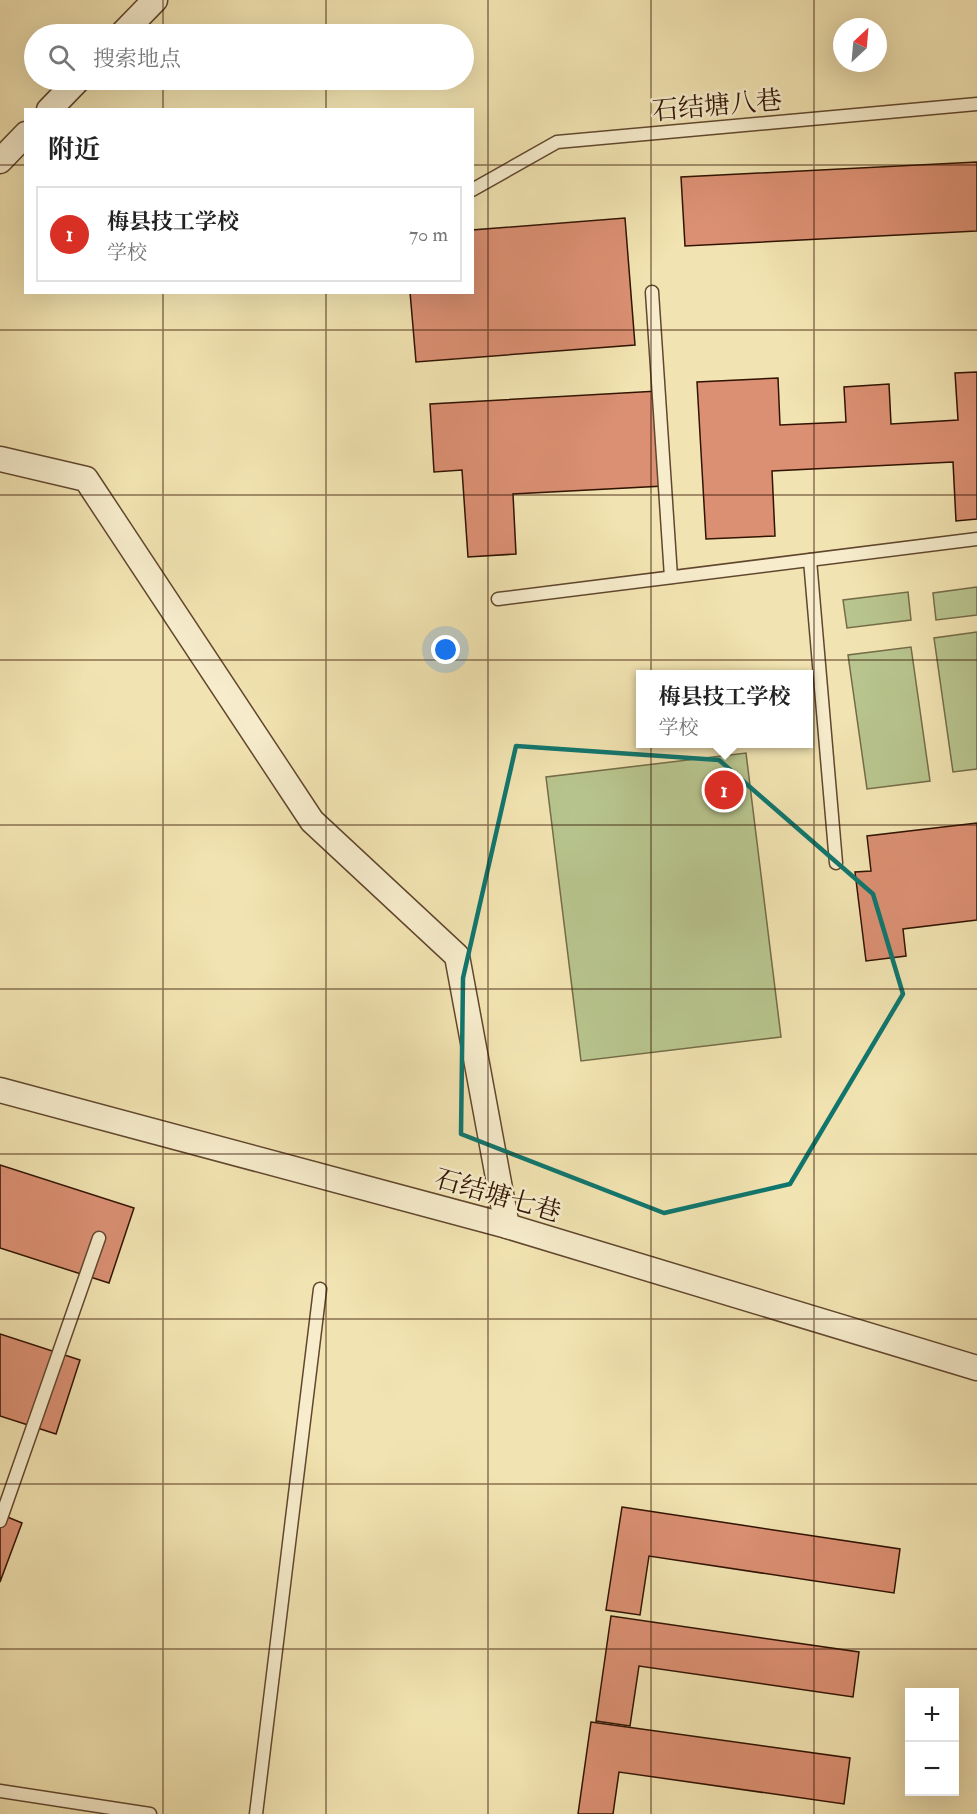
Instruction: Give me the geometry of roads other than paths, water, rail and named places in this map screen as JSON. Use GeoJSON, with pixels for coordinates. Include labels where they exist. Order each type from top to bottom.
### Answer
{"type":"FeatureCollection","features":[{"type":"Feature","properties":{"kind":"street"},"geometry":{"type":"LineString","coordinates":[[132,24],[155,0]]}},
{"type":"Feature","properties":{"kind":"street"},"geometry":{"type":"LineString","coordinates":[[51,108],[68,90]]}},
{"type":"Feature","properties":{"kind":"street"},"geometry":{"type":"LineString","coordinates":[[0,161],[24,136]]}},
{"type":"Feature","properties":{"kind":"street"},"geometry":{"type":"LineString","coordinates":[[0,459],[86,479],[312,821],[457,956],[507,1226]]}},
{"type":"Feature","properties":{"kind":"street","name":"石结塘七巷"},"geometry":{"type":"LineString","coordinates":[[0,1090],[507,1226],[977,1368]]}},
{"type":"Feature","properties":{"kind":"lane","name":"石结塘八巷"},"geometry":{"type":"LineString","coordinates":[[474,189],[557,141],[977,104]]}},
{"type":"Feature","properties":{"kind":"lane"},"geometry":{"type":"LineString","coordinates":[[652,292],[671,577]]}},
{"type":"Feature","properties":{"kind":"lane"},"geometry":{"type":"LineString","coordinates":[[498,599],[977,539]]}},
{"type":"Feature","properties":{"kind":"lane"},"geometry":{"type":"LineString","coordinates":[[810,560],[836,863]]}},
{"type":"Feature","properties":{"kind":"lane"},"geometry":{"type":"LineString","coordinates":[[0,1521],[99,1238]]}},
{"type":"Feature","properties":{"kind":"lane"},"geometry":{"type":"LineString","coordinates":[[256,1814],[320,1289]]}},
{"type":"Feature","properties":{"kind":"lane"},"geometry":{"type":"LineString","coordinates":[[0,1791],[150,1814]]}},
{"type":"Feature","properties":{"kind":"place","name":"梅县技工学校"},"geometry":{"type":"Point","coordinates":[724,790]}}]}
